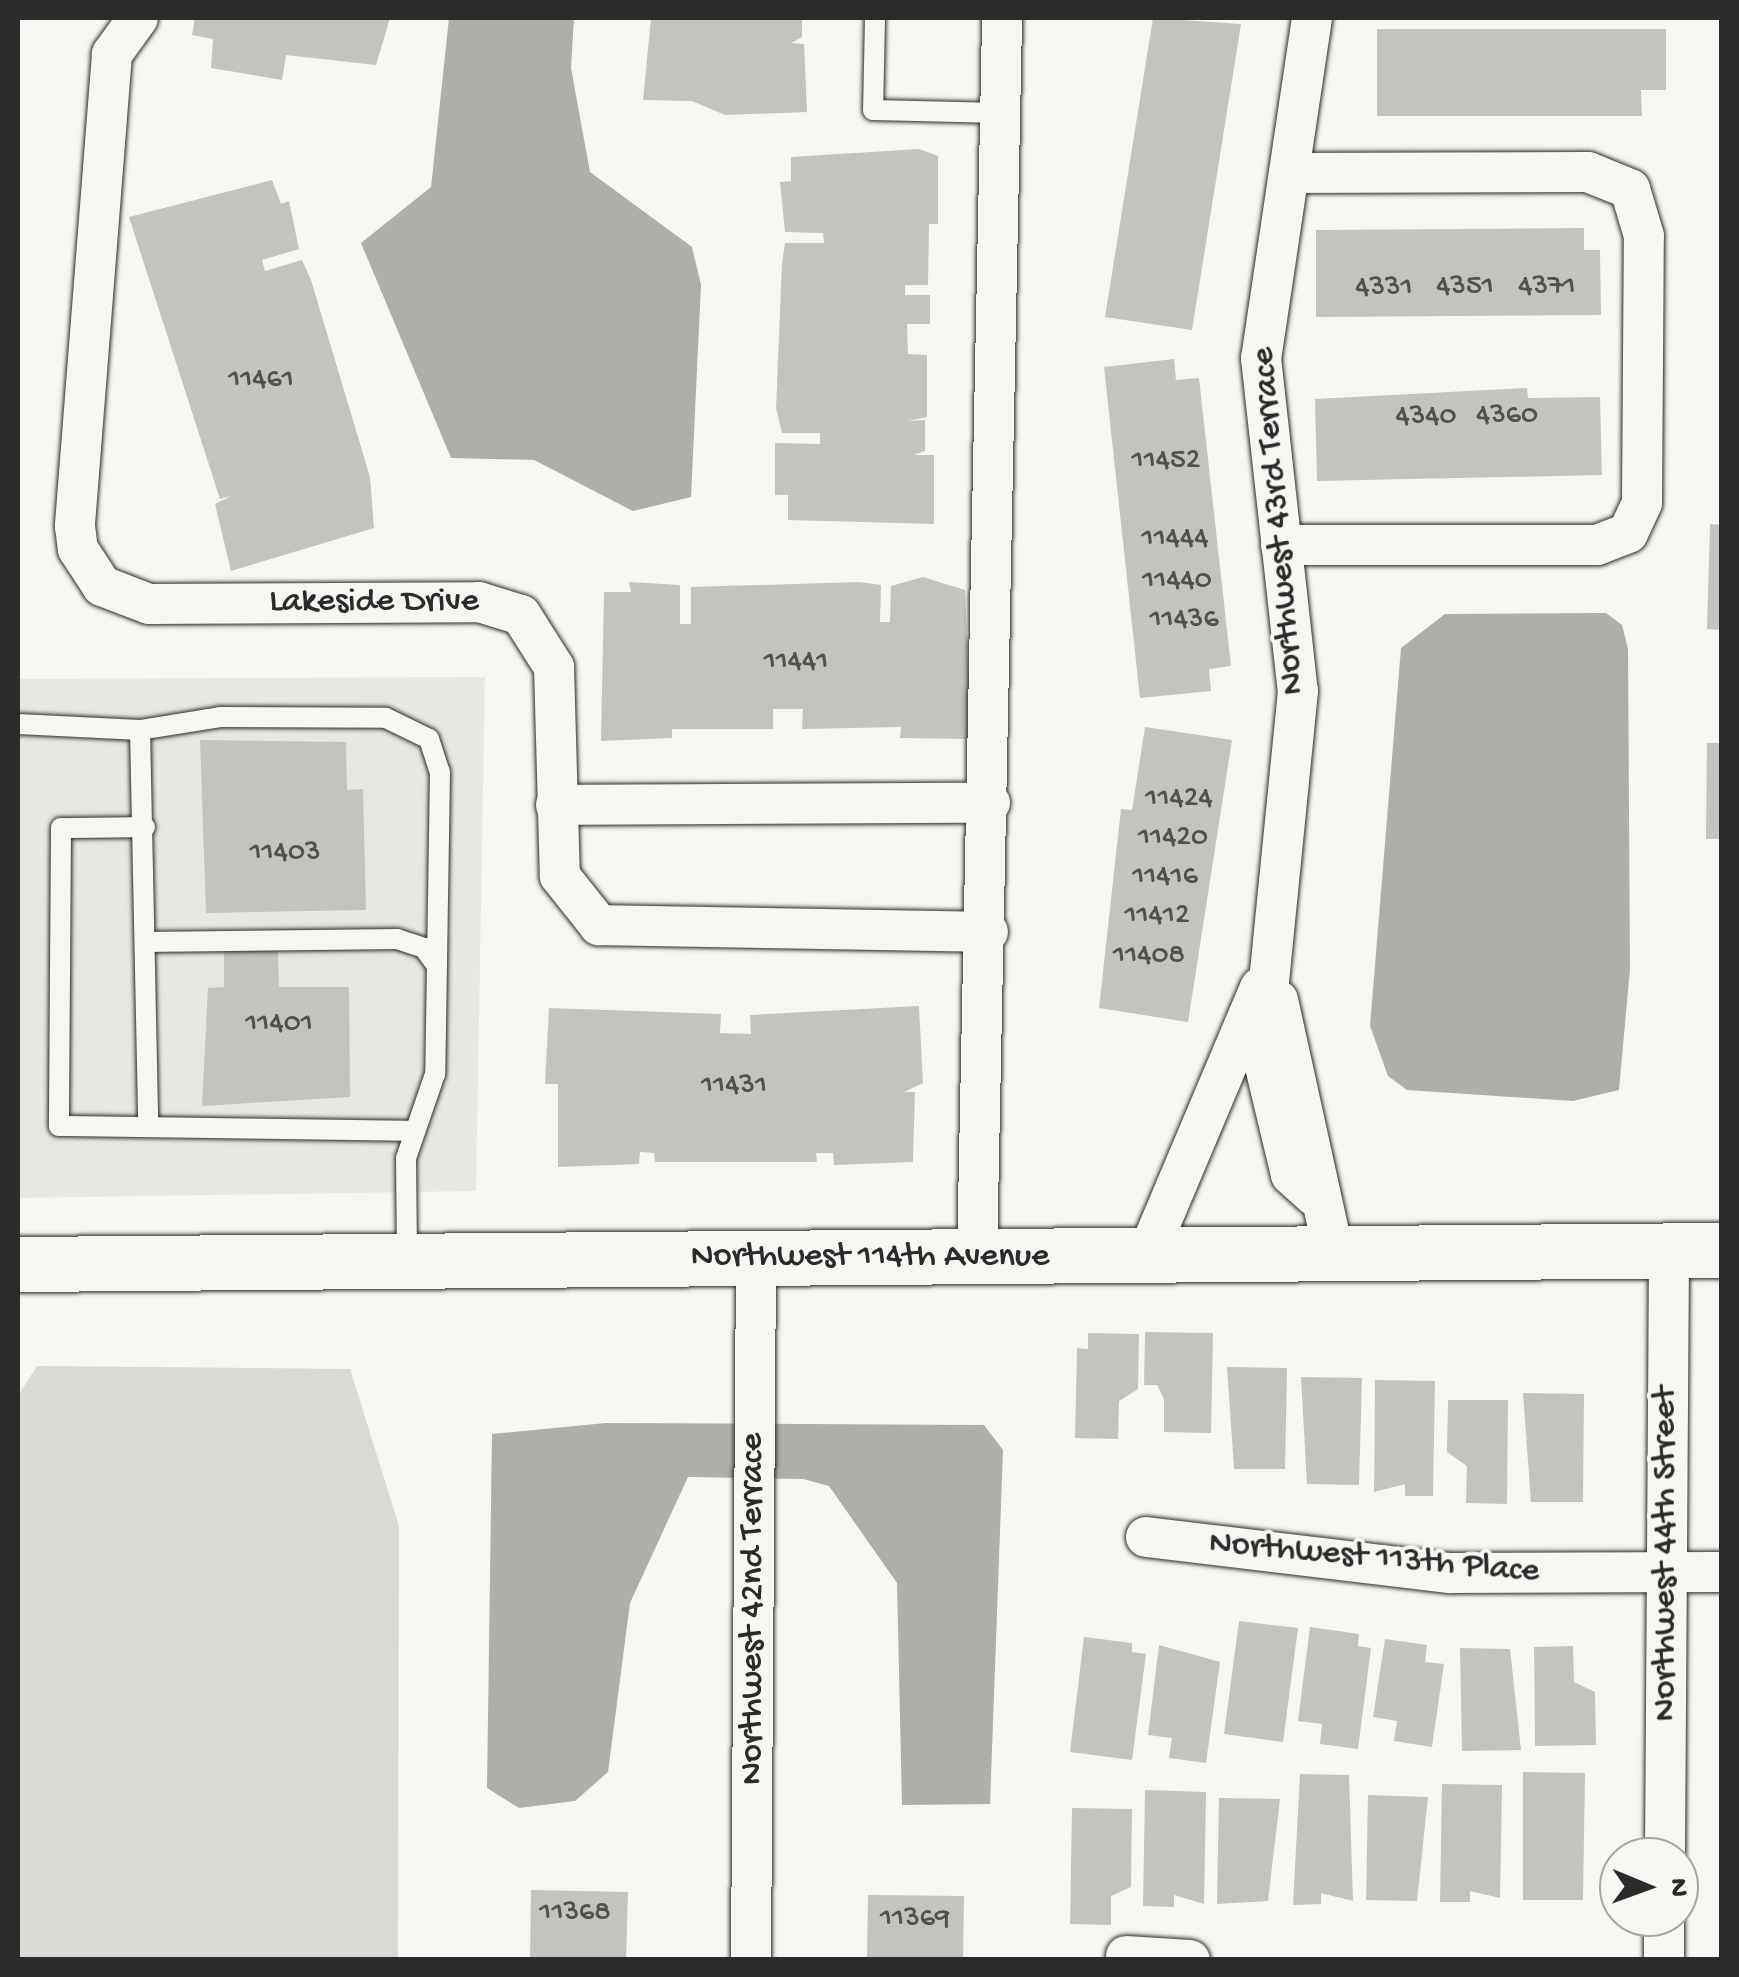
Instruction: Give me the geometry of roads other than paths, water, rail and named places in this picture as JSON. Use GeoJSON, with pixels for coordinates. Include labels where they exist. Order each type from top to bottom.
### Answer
{"type":"FeatureCollection","features":[{"type":"Feature","properties":{"kind":"street"},"geometry":{"type":"LineString","coordinates":[[109,36],[138,18]]}},
{"type":"Feature","properties":{"kind":"street"},"geometry":{"type":"LineString","coordinates":[[977,1257],[988,932],[1002,18]]}},
{"type":"Feature","properties":{"kind":"street","name":"Northwest 43rd Terrace"},"geometry":{"type":"LineString","coordinates":[[1312,18],[1261,358],[1298,691],[1262,1054],[1291,1175],[1314,1196]]}},
{"type":"Feature","properties":{"kind":"street","name":"Lakeside Drive"},"geometry":{"type":"LineString","coordinates":[[109,36],[75,526],[83,560],[109,591],[142,603],[479,602],[515,611],[552,658],[556,805],[567,894],[616,931],[988,932]]}},
{"type":"Feature","properties":{"kind":"street"},"geometry":{"type":"LineString","coordinates":[[1281,545],[1597,545],[1628,533],[1642,503],[1644,242],[1630,189],[1588,172],[1289,172]]}},
{"type":"Feature","properties":{"kind":"street"},"geometry":{"type":"LineString","coordinates":[[556,805],[990,803]]}},
{"type":"Feature","properties":{"kind":"street","name":"Northwest 43rd Terrace"},"geometry":{"type":"LineString","coordinates":[[1147,1255],[1204,1113],[1271,967]]}},
{"type":"Feature","properties":{"kind":"street","name":"Northwest 43rd Terrace"},"geometry":{"type":"LineString","coordinates":[[1271,967],[1318,1168],[1314,1196],[1334,1254]]}},
{"type":"Feature","properties":{"kind":"street"},"geometry":{"type":"LineString","coordinates":[[1204,1113],[1273,1112]]}},
{"type":"Feature","properties":{"kind":"street","name":"Northwest 114th Avenue"},"geometry":{"type":"LineString","coordinates":[[18,1264],[1695,1250]]}},
{"type":"Feature","properties":{"kind":"street","name":"Northwest 44th Street"},"geometry":{"type":"LineString","coordinates":[[1664,1837],[1667,1574],[1695,1250]]}},
{"type":"Feature","properties":{"kind":"street","name":"Northwest 42nd Terrace"},"geometry":{"type":"LineString","coordinates":[[751,1960],[756,1259]]}},
{"type":"Feature","properties":{"kind":"street","name":"Northwest 113th Place"},"geometry":{"type":"LineString","coordinates":[[1146,1537],[1450,1573],[1722,1572]]}},
{"type":"Feature","properties":{"kind":"street"},"geometry":{"type":"LineString","coordinates":[[1126,1956],[1190,1960]]}},
{"type":"Feature","properties":{"kind":"lane"},"geometry":{"type":"LineString","coordinates":[[874,18],[873,110],[1000,113]]}},
{"type":"Feature","properties":{"kind":"lane"},"geometry":{"type":"LineString","coordinates":[[18,724],[140,730],[220,716],[386,718],[422,733],[440,762],[435,1074],[414,1130],[406,1261]]}},
{"type":"Feature","properties":{"kind":"lane"},"geometry":{"type":"LineString","coordinates":[[140,730],[145,827],[148,1126]]}},
{"type":"Feature","properties":{"kind":"lane"},"geometry":{"type":"LineString","coordinates":[[145,827],[60,828],[60,1126],[414,1130]]}},
{"type":"Feature","properties":{"kind":"lane"},"geometry":{"type":"LineString","coordinates":[[145,942],[398,939],[424,948],[436,966]]}}]}
